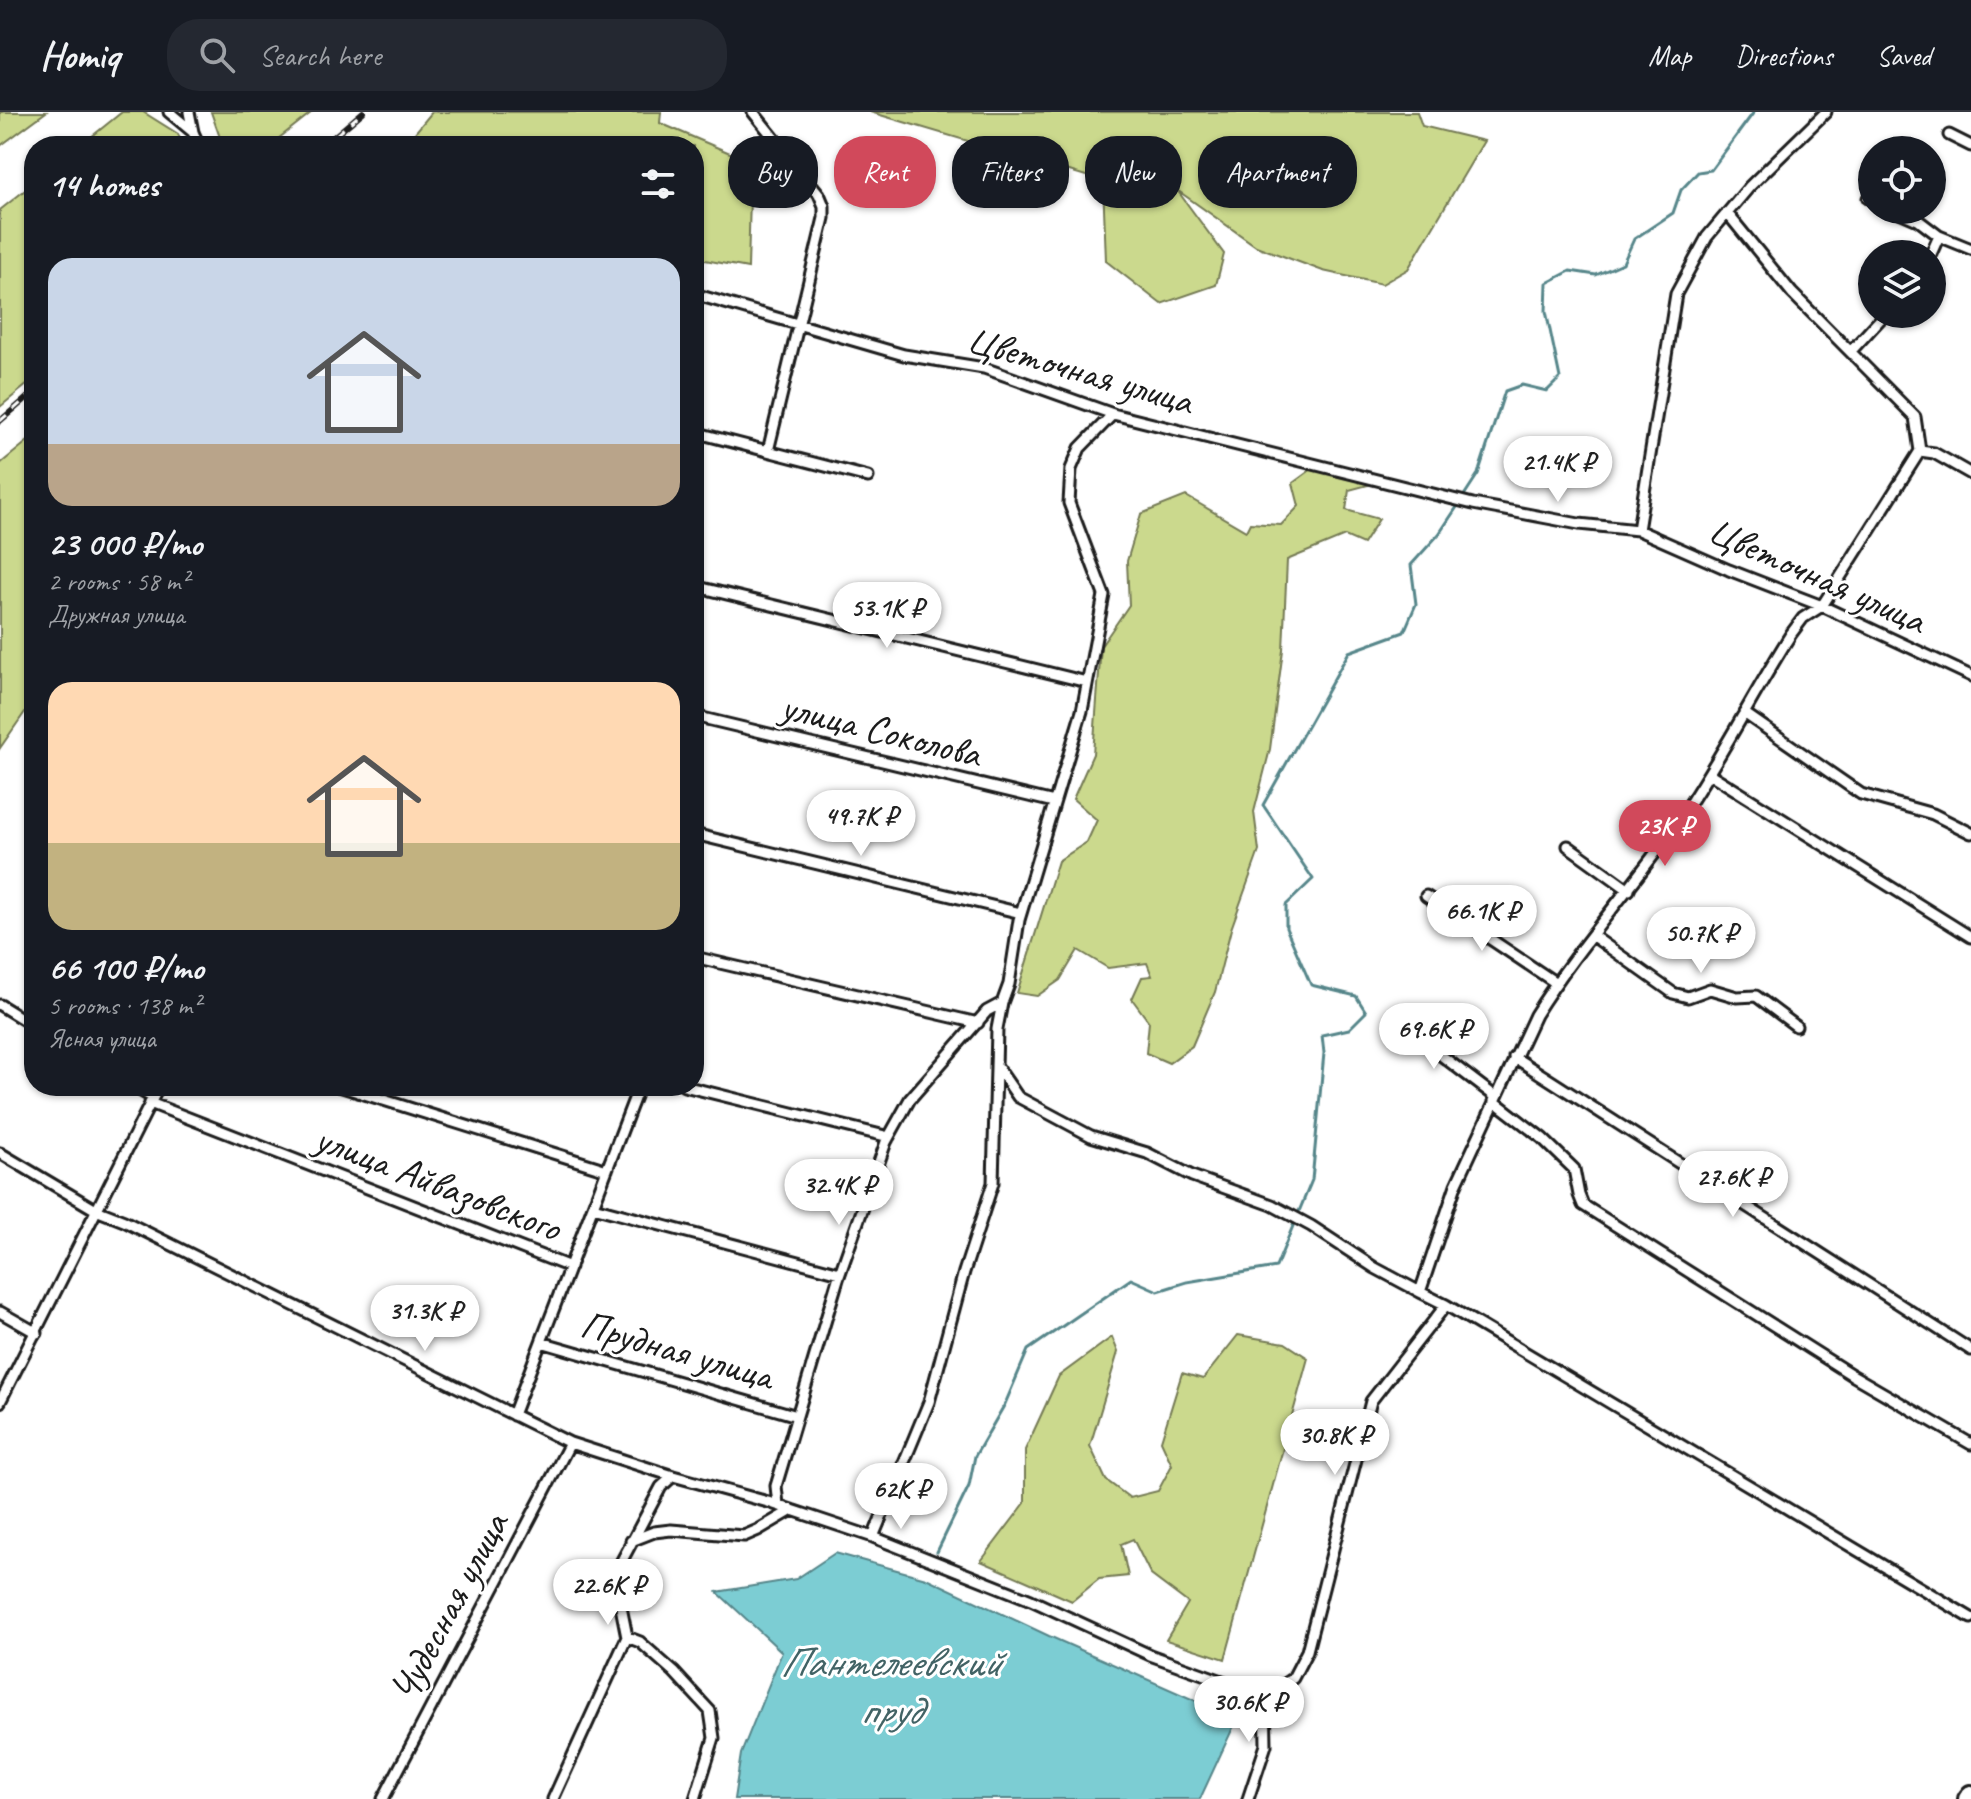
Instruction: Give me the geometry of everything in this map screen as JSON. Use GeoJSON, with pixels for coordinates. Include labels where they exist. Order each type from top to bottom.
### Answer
{"type":"FeatureCollection","features":[{"type":"Feature","properties":{"kind":"street"},"geometry":{"type":"LineString","coordinates":[[169,112],[193,132]]}},
{"type":"Feature","properties":{"kind":"street"},"geometry":{"type":"LineString","coordinates":[[189,112],[195,136]]}},
{"type":"Feature","properties":{"kind":"street"},"geometry":{"type":"LineString","coordinates":[[753,112],[819,194],[824,206],[824,218],[768,451]]}},
{"type":"Feature","properties":{"kind":"street"},"geometry":{"type":"LineString","coordinates":[[1638,530],[1676,294],[1707,237],[1750,186],[1826,112]]}},
{"type":"Feature","properties":{"kind":"street"},"geometry":{"type":"LineString","coordinates":[[1949,135],[1971,146]]}},
{"type":"Feature","properties":{"kind":"street"},"geometry":{"type":"LineString","coordinates":[[1420,1292],[1456,1185],[1535,1015],[1556,983],[1629,890],[1710,774],[1791,634],[1803,618],[1822,606],[1920,451],[1915,417],[1792,293],[1727,213]]}},
{"type":"Feature","properties":{"kind":"street"},"geometry":{"type":"LineString","coordinates":[[1923,224],[1939,236],[1971,249]]}},
{"type":"Feature","properties":{"kind":"street"},"geometry":{"type":"LineString","coordinates":[[1937,240],[1939,236]]}},
{"type":"Feature","properties":{"kind":"street","name":"Цветочная улица"},"geometry":{"type":"LineString","coordinates":[[704,297],[904,355],[984,368],[1113,414],[1473,504],[1579,524],[1638,530],[1822,606],[1971,676]]}},
{"type":"Feature","properties":{"kind":"street"},"geometry":{"type":"LineString","coordinates":[[1851,351],[1872,328]]}},
{"type":"Feature","properties":{"kind":"street"},"geometry":{"type":"LineString","coordinates":[[873,1537],[929,1402],[964,1272],[993,1183],[997,1029],[1009,984],[1021,913],[1082,711],[1104,595],[1069,503],[1071,469],[1080,448],[1113,414]]}},
{"type":"Feature","properties":{"kind":"street"},"geometry":{"type":"LineString","coordinates":[[704,435],[868,477]]}},
{"type":"Feature","properties":{"kind":"street"},"geometry":{"type":"LineString","coordinates":[[1920,451],[1934,453],[1971,474]]}},
{"type":"Feature","properties":{"kind":"street"},"geometry":{"type":"LineString","coordinates":[[704,588],[1087,682]]}},
{"type":"Feature","properties":{"kind":"street"},"geometry":{"type":"LineString","coordinates":[[1744,713],[1861,794],[1933,814],[1971,833]]}},
{"type":"Feature","properties":{"kind":"street","name":"улица Соколова"},"geometry":{"type":"LineString","coordinates":[[704,718],[1054,802]]}},
{"type":"Feature","properties":{"kind":"street"},"geometry":{"type":"LineString","coordinates":[[1710,774],[1971,937]]}},
{"type":"Feature","properties":{"kind":"street"},"geometry":{"type":"LineString","coordinates":[[704,836],[1021,913]]}},
{"type":"Feature","properties":{"kind":"street"},"geometry":{"type":"LineString","coordinates":[[1568,846],[1629,890]]}},
{"type":"Feature","properties":{"kind":"street"},"geometry":{"type":"LineString","coordinates":[[1426,896],[1556,983]]}},
{"type":"Feature","properties":{"kind":"street"},"geometry":{"type":"LineString","coordinates":[[1593,936],[1673,993],[1688,997],[1710,989],[1737,997],[1756,996],[1796,1026]]}},
{"type":"Feature","properties":{"kind":"street"},"geometry":{"type":"LineString","coordinates":[[704,959],[978,1023]]}},
{"type":"Feature","properties":{"kind":"street"},"geometry":{"type":"LineString","coordinates":[[778,1505],[776,1486],[840,1273],[889,1137],[910,1099],[987,1011],[1002,1003]]}},
{"type":"Feature","properties":{"kind":"street"},"geometry":{"type":"LineString","coordinates":[[0,1005],[24,1020]]}},
{"type":"Feature","properties":{"kind":"street"},"geometry":{"type":"LineString","coordinates":[[1392,1018],[1495,1099],[1574,1169],[1583,1205],[1852,1375],[1971,1444]]}},
{"type":"Feature","properties":{"kind":"street"},"geometry":{"type":"LineString","coordinates":[[1514,1057],[1971,1350]]}},
{"type":"Feature","properties":{"kind":"street"},"geometry":{"type":"LineString","coordinates":[[996,1065],[1018,1097],[1091,1136],[1147,1153],[1192,1176],[1272,1205],[1311,1226],[1375,1268],[1446,1305],[1971,1618]]}},
{"type":"Feature","properties":{"kind":"street"},"geometry":{"type":"LineString","coordinates":[[704,1091],[889,1137]]}},
{"type":"Feature","properties":{"kind":"street","name":"улица Айвазовского"},"geometry":{"type":"LineString","coordinates":[[146,1096],[570,1267]]}},
{"type":"Feature","properties":{"kind":"street"},"geometry":{"type":"LineString","coordinates":[[0,1402],[153,1096]]}},
{"type":"Feature","properties":{"kind":"street"},"geometry":{"type":"LineString","coordinates":[[371,1096],[607,1170]]}},
{"type":"Feature","properties":{"kind":"street"},"geometry":{"type":"LineString","coordinates":[[513,1415],[635,1096]]}},
{"type":"Feature","properties":{"kind":"street"},"geometry":{"type":"LineString","coordinates":[[0,1153],[96,1210],[124,1221],[570,1443],[778,1505],[873,1537],[1031,1600],[1150,1655],[1225,1682],[1265,1691],[1280,1687],[1293,1678],[1307,1651],[1371,1401],[1446,1305]]}},
{"type":"Feature","properties":{"kind":"street"},"geometry":{"type":"LineString","coordinates":[[593,1207],[840,1273]]}},
{"type":"Feature","properties":{"kind":"street"},"geometry":{"type":"LineString","coordinates":[[0,1312],[37,1333]]}},
{"type":"Feature","properties":{"kind":"street","name":"Прудная улица"},"geometry":{"type":"LineString","coordinates":[[541,1342],[797,1416]]}},
{"type":"Feature","properties":{"kind":"street","name":"Чудесная улица"},"geometry":{"type":"LineString","coordinates":[[383,1799],[570,1443]]}},
{"type":"Feature","properties":{"kind":"street"},"geometry":{"type":"LineString","coordinates":[[553,1799],[627,1637],[619,1597],[618,1568],[661,1487],[673,1476]]}},
{"type":"Feature","properties":{"kind":"street"},"geometry":{"type":"LineString","coordinates":[[631,1541],[654,1532],[671,1530],[744,1536],[792,1510]]}},
{"type":"Feature","properties":{"kind":"street"},"geometry":{"type":"LineString","coordinates":[[627,1637],[640,1642],[674,1672],[710,1711],[714,1738],[695,1799]]}},
{"type":"Feature","properties":{"kind":"street"},"geometry":{"type":"LineString","coordinates":[[1248,1799],[1266,1745],[1265,1691]]}},
{"type":"Feature","properties":{"kind":"green space"},"geometry":{"type":"Polygon","coordinates":[[[0,112],[46,112],[0,146],[0,112]]]}},
{"type":"Feature","properties":{"kind":"green space"},"geometry":{"type":"Polygon","coordinates":[[[122,112],[143,112],[179,136],[92,136],[122,112]]]}},
{"type":"Feature","properties":{"kind":"green space"},"geometry":{"type":"Polygon","coordinates":[[[211,112],[312,112],[282,136],[219,136],[211,112]]]}},
{"type":"Feature","properties":{"kind":"green space"},"geometry":{"type":"Polygon","coordinates":[[[432,112],[661,112],[660,123],[690,136],[412,136],[432,112]]]}},
{"type":"Feature","properties":{"kind":"green space"},"geometry":{"type":"Polygon","coordinates":[[[870,112],[1417,112],[1422,126],[1484,141],[1408,269],[1382,284],[1323,271],[1256,246],[1202,208],[1357,208],[1357,136],[1198,136],[1198,205],[1182,194],[1182,136],[1085,136],[1085,176],[1069,171],[1069,136],[952,136],[870,112]]]}},
{"type":"Feature","properties":{"kind":"green space"},"geometry":{"type":"Polygon","coordinates":[[[704,142],[728,152],[728,208],[750,208],[748,268],[704,260],[704,142]]]}},
{"type":"Feature","properties":{"kind":"green space"},"geometry":{"type":"Polygon","coordinates":[[[24,191],[24,387],[0,407],[0,210],[24,191]]]}},
{"type":"Feature","properties":{"kind":"green space"},"geometry":{"type":"Polygon","coordinates":[[[1182,197],[1224,254],[1216,285],[1161,304],[1106,261],[1104,208],[1182,208],[1182,197]]]}},
{"type":"Feature","properties":{"kind":"green space"},"geometry":{"type":"Polygon","coordinates":[[[24,444],[24,713],[0,748],[0,464],[24,444]]]}},
{"type":"Feature","properties":{"kind":"green space"},"geometry":{"type":"Polygon","coordinates":[[[1316,466],[1372,484],[1349,490],[1346,510],[1379,519],[1363,544],[1345,536],[1287,560],[1283,650],[1270,749],[1254,812],[1259,851],[1231,929],[1215,992],[1192,1046],[1169,1063],[1146,1053],[1149,1022],[1132,999],[1142,977],[1152,976],[1147,963],[1108,968],[1078,950],[1060,980],[1037,996],[1017,993],[1058,861],[1087,842],[1097,820],[1073,799],[1093,754],[1101,646],[1129,605],[1127,561],[1141,514],[1186,496],[1246,531],[1250,523],[1281,525],[1299,506],[1293,483],[1316,466]]]}},
{"type":"Feature","properties":{"kind":"green space"},"geometry":{"type":"Polygon","coordinates":[[[1238,1335],[1285,1343],[1308,1358],[1225,1659],[1166,1640],[1188,1603],[1151,1575],[1133,1539],[1121,1544],[1128,1576],[1099,1579],[1072,1601],[981,1561],[1025,1503],[1025,1450],[1059,1376],[1112,1337],[1118,1352],[1090,1446],[1106,1480],[1130,1498],[1158,1491],[1172,1465],[1161,1441],[1182,1373],[1203,1379],[1238,1335]]]}},
{"type":"Feature","properties":{"kind":"water","name":"Пантелеевский пруд"},"geometry":{"type":"Polygon","coordinates":[[[835,1553],[926,1578],[1237,1719],[1200,1799],[734,1799],[741,1754],[782,1652],[717,1592],[796,1579],[835,1553]]]}},
{"type":"Feature","properties":{"kind":"waterway"},"geometry":{"type":"LineString","coordinates":[[1463,497],[1478,474],[1505,391],[1522,385],[1547,391],[1560,378],[1546,311],[1547,283],[1570,271],[1596,275],[1623,263],[1634,239],[1673,213],[1681,190],[1698,172],[1711,170],[1754,112]]}},
{"type":"Feature","properties":{"kind":"waterway"},"geometry":{"type":"LineString","coordinates":[[937,1552],[969,1486],[975,1456],[1005,1404],[1028,1350],[1131,1279],[1158,1291],[1187,1282],[1276,1267],[1312,1180],[1324,1053],[1322,1035],[1349,1029],[1366,1012],[1356,996],[1311,985],[1286,928],[1286,905],[1313,879],[1263,805],[1349,652],[1404,632],[1416,604],[1411,565],[1439,534],[1459,504]]}},
{"type":"Feature","properties":{"kind":"railway"},"geometry":{"type":"LineString","coordinates":[[335,136],[363,112]]}},
{"type":"Feature","properties":{"kind":"railway"},"geometry":{"type":"LineString","coordinates":[[0,421],[24,401]]}}]}
